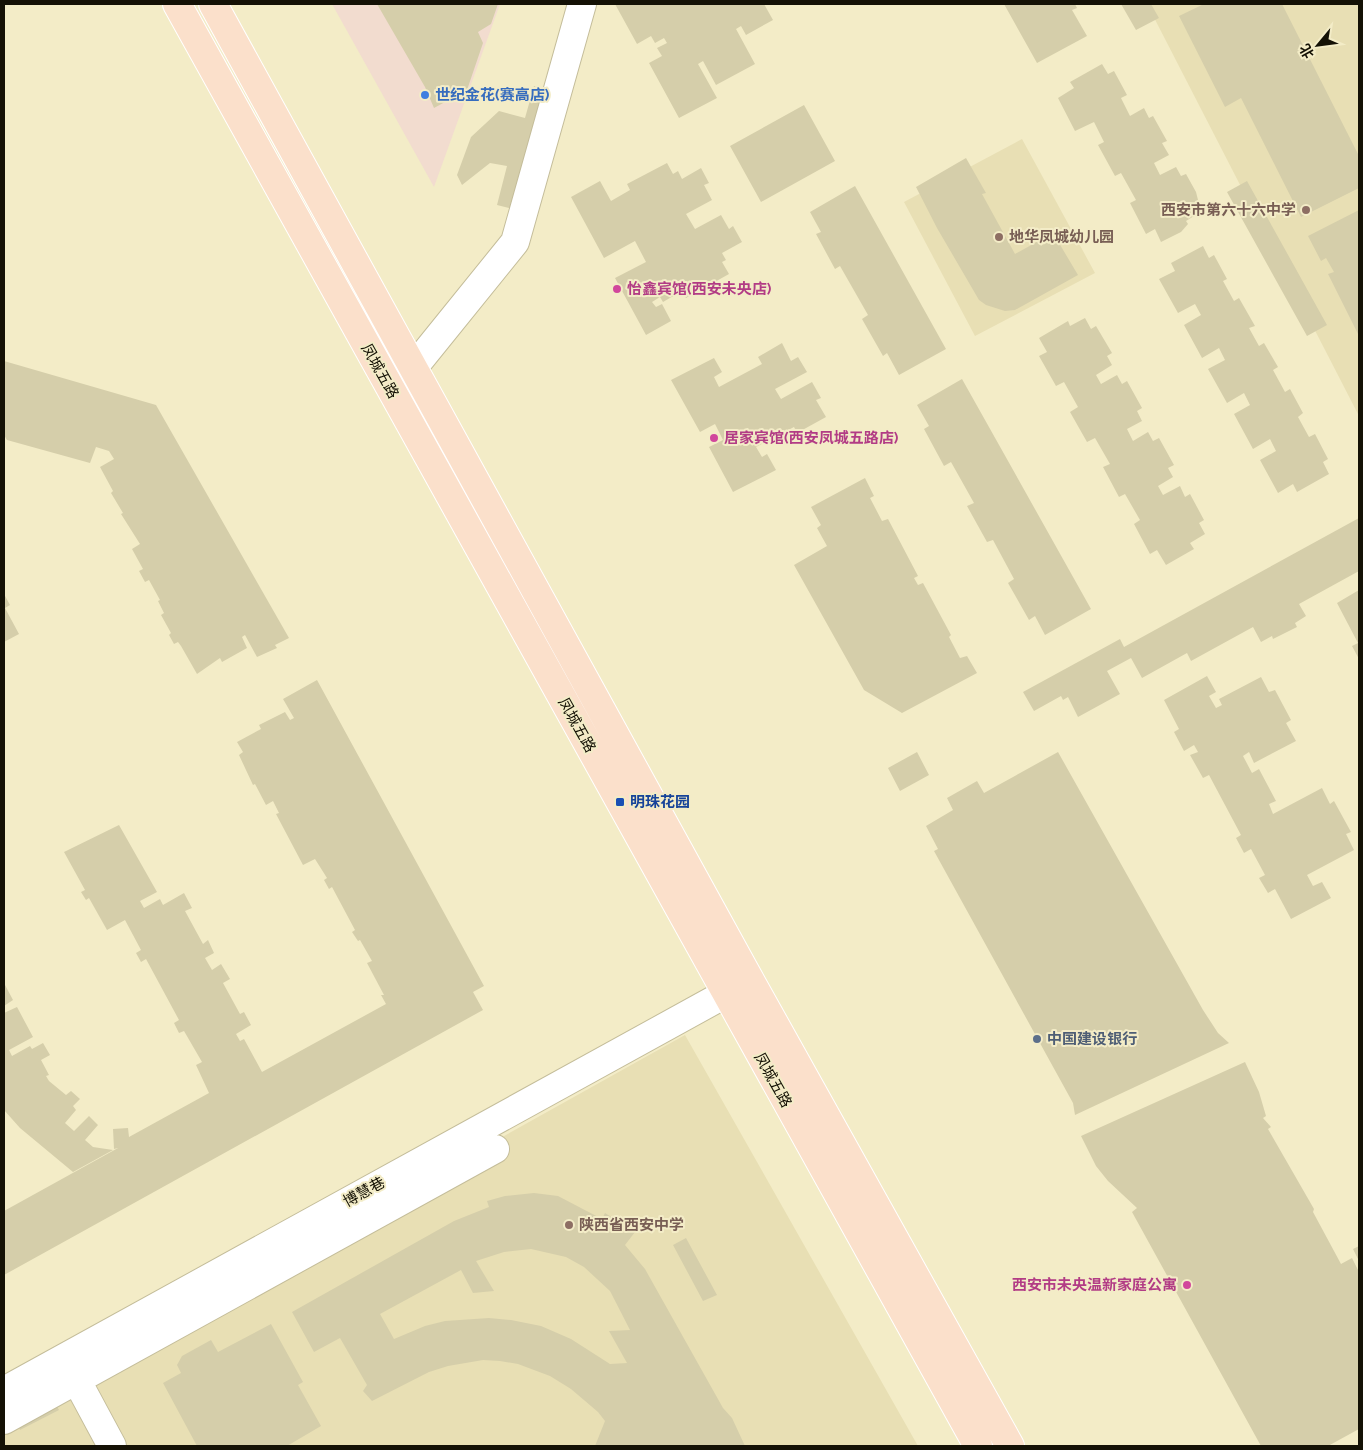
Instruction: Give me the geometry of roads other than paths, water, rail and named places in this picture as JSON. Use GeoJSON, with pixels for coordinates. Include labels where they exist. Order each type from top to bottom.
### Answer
{"type":"FeatureCollection","features":[{"type":"Feature","properties":{"kind":"main road","name":"凤城五路"},"geometry":{"type":"LineString","coordinates":[[177,4],[725,994],[978,1446]]}},
{"type":"Feature","properties":{"kind":"main road","name":"凤城五路"},"geometry":{"type":"LineString","coordinates":[[213,4],[741,965],[1010,1446]]}},
{"type":"Feature","properties":{"kind":"street"},"geometry":{"type":"LineString","coordinates":[[414,367],[515,242],[582,4]]}},
{"type":"Feature","properties":{"kind":"street","name":"博慧巷"},"geometry":{"type":"LineString","coordinates":[[4,1391],[725,994]]}},
{"type":"Feature","properties":{"kind":"street"},"geometry":{"type":"LineString","coordinates":[[4,1420],[495,1149]]}},
{"type":"Feature","properties":{"kind":"street"},"geometry":{"type":"LineString","coordinates":[[76,1379],[112,1446]]}},
{"type":"Feature","properties":{"kind":"place","name":"世纪金花(赛高店)"},"geometry":{"type":"Point","coordinates":[425,95]}},
{"type":"Feature","properties":{"kind":"place","name":"西安市第六十六中学"},"geometry":{"type":"Point","coordinates":[1306,210]}},
{"type":"Feature","properties":{"kind":"place","name":"地华凤城幼儿园"},"geometry":{"type":"Point","coordinates":[999,237]}},
{"type":"Feature","properties":{"kind":"place","name":"怡鑫宾馆(西安未央店)"},"geometry":{"type":"Point","coordinates":[617,289]}},
{"type":"Feature","properties":{"kind":"place","name":"居家宾馆(西安凤城五路店)"},"geometry":{"type":"Point","coordinates":[714,438]}},
{"type":"Feature","properties":{"kind":"place","name":"明珠花园"},"geometry":{"type":"Point","coordinates":[620,802]}},
{"type":"Feature","properties":{"kind":"place","name":"中国建设银行"},"geometry":{"type":"Point","coordinates":[1037,1039]}},
{"type":"Feature","properties":{"kind":"place","name":"陕西省西安中学"},"geometry":{"type":"Point","coordinates":[569,1225]}},
{"type":"Feature","properties":{"kind":"place","name":"西安市未央温新家庭公寓"},"geometry":{"type":"Point","coordinates":[1187,1285]}}]}
